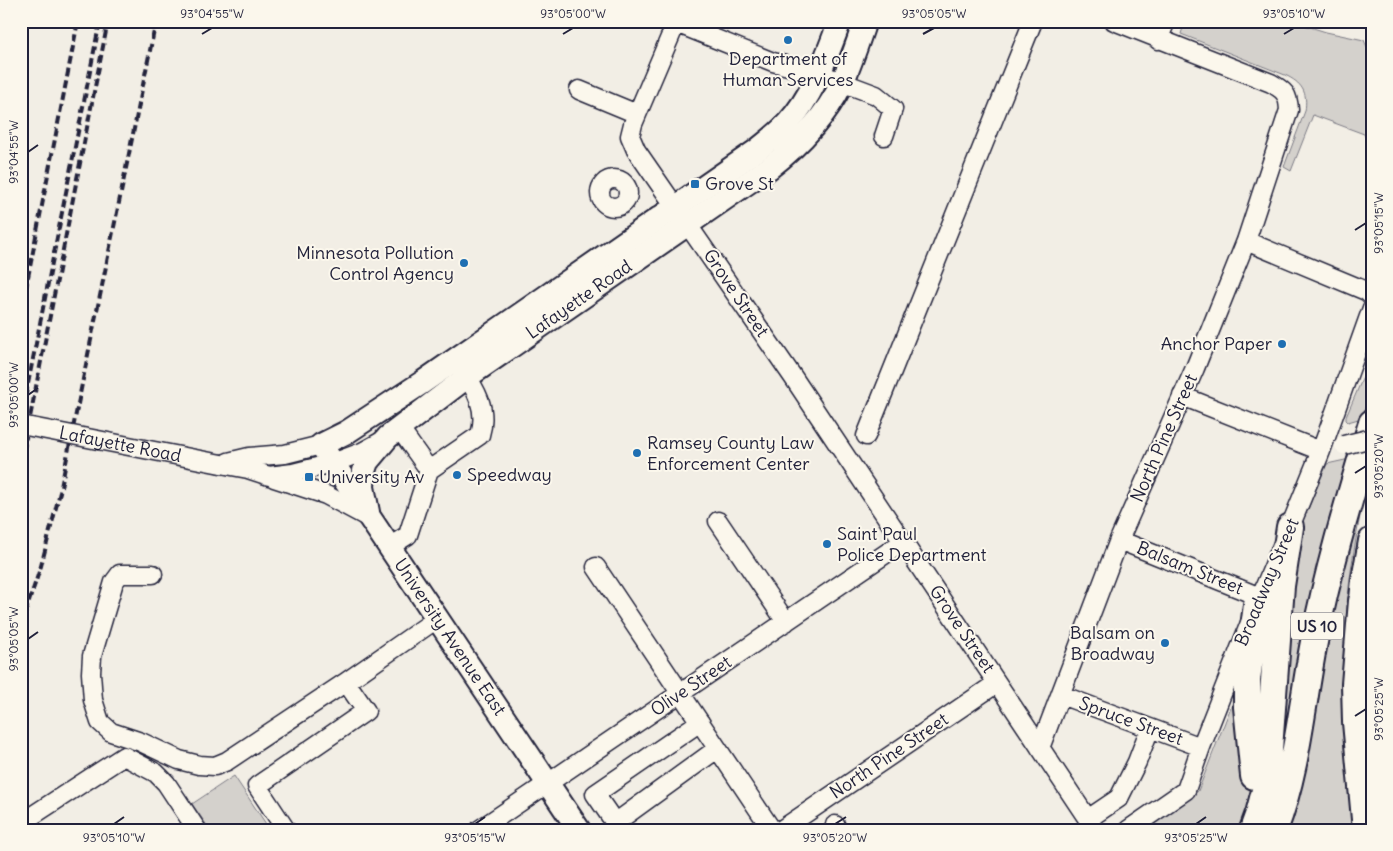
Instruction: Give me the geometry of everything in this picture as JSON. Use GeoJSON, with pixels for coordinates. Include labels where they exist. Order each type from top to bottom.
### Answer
{"type":"FeatureCollection","features":[{"type":"Feature","properties":{"kind":"highway","name":"US 10"},"geometry":{"type":"LineString","coordinates":[[1260,829],[1289,786],[1324,597],[1372,424]]}},
{"type":"Feature","properties":{"kind":"highway"},"geometry":{"type":"LineString","coordinates":[[1260,829],[1269,769],[1281,586],[1290,527]]}},
{"type":"Feature","properties":{"kind":"highway"},"geometry":{"type":"LineString","coordinates":[[1366,830],[1356,722],[1355,684],[1362,601],[1372,541]]}},
{"type":"Feature","properties":{"kind":"highway"},"geometry":{"type":"LineString","coordinates":[[1258,601],[1247,678],[1247,707],[1260,829]]}},
{"type":"Feature","properties":{"kind":"highway"},"geometry":{"type":"LineString","coordinates":[[1362,601],[1361,662],[1372,738]]}},
{"type":"Feature","properties":{"kind":"main road","name":"Lafayette Road"},"geometry":{"type":"LineString","coordinates":[[682,215],[787,124],[820,74],[840,21]]}},
{"type":"Feature","properties":{"kind":"main road","name":"Lafayette Road"},"geometry":{"type":"LineString","coordinates":[[321,445],[461,368],[682,215],[790,152],[819,121],[842,83],[866,21]]}},
{"type":"Feature","properties":{"kind":"main road","name":"Lafayette Road"},"geometry":{"type":"LineString","coordinates":[[393,433],[461,368]]}},
{"type":"Feature","properties":{"kind":"main road"},"geometry":{"type":"LineString","coordinates":[[369,518],[363,487],[364,472],[367,462],[393,433]]}},
{"type":"Feature","properties":{"kind":"main road","name":"University Avenue East"},"geometry":{"type":"LineString","coordinates":[[321,445],[579,830]]}},
{"type":"Feature","properties":{"kind":"street"},"geometry":{"type":"LineString","coordinates":[[866,436],[1033,21]]}},
{"type":"Feature","properties":{"kind":"street"},"geometry":{"type":"LineString","coordinates":[[1114,21],[1158,40],[1166,21]]}},
{"type":"Feature","properties":{"kind":"street"},"geometry":{"type":"LineString","coordinates":[[579,90],[637,114],[675,22],[772,62],[820,74],[876,95],[893,109],[884,136]]}},
{"type":"Feature","properties":{"kind":"street","name":"North Pine Street"},"geometry":{"type":"LineString","coordinates":[[1040,748],[1119,540],[1182,396],[1246,241],[1287,121],[1289,110],[1288,98],[1280,88],[1271,83],[1158,40]]}},
{"type":"Feature","properties":{"kind":"street","name":"Grove Street"},"geometry":{"type":"LineString","coordinates":[[637,114],[630,136],[636,150],[682,215],[1092,824]]}},
{"type":"Feature","properties":{"kind":"street"},"geometry":{"type":"LineString","coordinates":[[1246,241],[1360,288],[1372,296]]}},
{"type":"Feature","properties":{"kind":"street","name":"Broadway Street"},"geometry":{"type":"LineString","coordinates":[[1128,830],[1186,790],[1258,601],[1321,451],[1372,308]]}},
{"type":"Feature","properties":{"kind":"street"},"geometry":{"type":"LineString","coordinates":[[389,547],[408,535],[429,470],[480,435],[484,421],[478,397],[461,368]]}},
{"type":"Feature","properties":{"kind":"street"},"geometry":{"type":"LineString","coordinates":[[1182,396],[1321,451],[1372,438]]}},
{"type":"Feature","properties":{"kind":"street","name":"Lafayette Road"},"geometry":{"type":"LineString","coordinates":[[21,425],[248,469],[269,476],[293,473],[333,463],[362,452],[393,433]]}},
{"type":"Feature","properties":{"kind":"street"},"geometry":{"type":"LineString","coordinates":[[393,433],[429,470]]}},
{"type":"Feature","properties":{"kind":"street","name":"Lafayette Road"},"geometry":{"type":"LineString","coordinates":[[221,464],[249,457],[285,454],[321,445]]}},
{"type":"Feature","properties":{"kind":"street"},"geometry":{"type":"LineString","coordinates":[[269,476],[326,495],[369,518]]}},
{"type":"Feature","properties":{"kind":"street"},"geometry":{"type":"LineString","coordinates":[[718,521],[786,622]]}},
{"type":"Feature","properties":{"kind":"street","name":"Balsam Street"},"geometry":{"type":"LineString","coordinates":[[1119,540],[1258,601]]}},
{"type":"Feature","properties":{"kind":"street","name":"Olive Street"},"geometry":{"type":"LineString","coordinates":[[479,830],[903,542]]}},
{"type":"Feature","properties":{"kind":"street"},"geometry":{"type":"LineString","coordinates":[[596,567],[772,830]]}},
{"type":"Feature","properties":{"kind":"street"},"geometry":{"type":"LineString","coordinates":[[153,574],[129,572],[120,574],[114,582],[92,656],[91,674],[94,700],[100,722],[111,732],[141,742],[179,760],[199,765],[215,766],[228,761],[438,618]]}},
{"type":"Feature","properties":{"kind":"street"},"geometry":{"type":"LineString","coordinates":[[286,830],[257,786],[366,711],[346,682]]}},
{"type":"Feature","properties":{"kind":"street","name":"North Pine Street"},"geometry":{"type":"LineString","coordinates":[[781,830],[998,683]]}},
{"type":"Feature","properties":{"kind":"street","name":"Spruce Street"},"geometry":{"type":"LineString","coordinates":[[1060,695],[1201,747]]}},
{"type":"Feature","properties":{"kind":"street"},"geometry":{"type":"LineString","coordinates":[[700,722],[595,794],[615,823],[718,749]]}},
{"type":"Feature","properties":{"kind":"street"},"geometry":{"type":"LineString","coordinates":[[1092,824],[1119,798],[1150,728]]}},
{"type":"Feature","properties":{"kind":"street"},"geometry":{"type":"LineString","coordinates":[[21,823],[124,756],[156,773],[166,783],[197,830]]}},
{"type":"Feature","properties":{"kind":"shaded area"},"geometry":{"type":"Polygon","coordinates":[[[1185,21],[1291,21],[1326,32],[1364,40],[1372,59],[1372,153],[1364,134],[1313,115],[1291,171],[1284,167],[1305,111],[1306,98],[1300,85],[1285,75],[1181,34],[1185,21]]]}},
{"type":"Feature","properties":{"kind":"shaded area"},"geometry":{"type":"Polygon","coordinates":[[[1372,356],[1372,384],[1362,418],[1348,422],[1346,417],[1372,356]]]}},
{"type":"Feature","properties":{"kind":"shaded area"},"geometry":{"type":"Polygon","coordinates":[[[1354,458],[1296,719],[1268,812],[1296,546],[1302,523],[1327,464],[1354,458]]]}},
{"type":"Feature","properties":{"kind":"shaded area"},"geometry":{"type":"Polygon","coordinates":[[[1367,479],[1351,570],[1345,639],[1345,662],[1361,830],[1279,830],[1320,643],[1367,479]]]}},
{"type":"Feature","properties":{"kind":"shaded area"},"geometry":{"type":"Polygon","coordinates":[[[1238,689],[1251,774],[1250,808],[1246,830],[1142,830],[1198,791],[1238,689]]]}},
{"type":"Feature","properties":{"kind":"shaded area"},"geometry":{"type":"Polygon","coordinates":[[[234,776],[270,830],[210,830],[192,804],[234,776]]]}},
{"type":"Feature","properties":{"kind":"railway"},"geometry":{"type":"LineString","coordinates":[[21,313],[78,21]]}},
{"type":"Feature","properties":{"kind":"railway"},"geometry":{"type":"LineString","coordinates":[[21,419],[100,21]]}},
{"type":"Feature","properties":{"kind":"railway"},"geometry":{"type":"LineString","coordinates":[[21,463],[108,21]]}},
{"type":"Feature","properties":{"kind":"railway"},"geometry":{"type":"LineString","coordinates":[[21,625],[41,566],[60,492],[156,21]]}},
{"type":"Feature","properties":{"kind":"place","name":"Department of Human Services"},"geometry":{"type":"Point","coordinates":[788,40]}},
{"type":"Feature","properties":{"kind":"place","name":"Grove St"},"geometry":{"type":"Point","coordinates":[695,184]}},
{"type":"Feature","properties":{"kind":"place","name":"Minnesota Pollution Control Agency"},"geometry":{"type":"Point","coordinates":[464,263]}},
{"type":"Feature","properties":{"kind":"place","name":"Anchor Paper"},"geometry":{"type":"Point","coordinates":[1282,344]}},
{"type":"Feature","properties":{"kind":"place","name":"Ramsey County Law Enforcement Center"},"geometry":{"type":"Point","coordinates":[637,453]}},
{"type":"Feature","properties":{"kind":"place","name":"Speedway"},"geometry":{"type":"Point","coordinates":[457,475]}},
{"type":"Feature","properties":{"kind":"place","name":"University Av"},"geometry":{"type":"Point","coordinates":[309,477]}},
{"type":"Feature","properties":{"kind":"place","name":"Saint Paul Police Department"},"geometry":{"type":"Point","coordinates":[827,544]}},
{"type":"Feature","properties":{"kind":"place","name":"Balsam on Broadway"},"geometry":{"type":"Point","coordinates":[1165,643]}}]}
